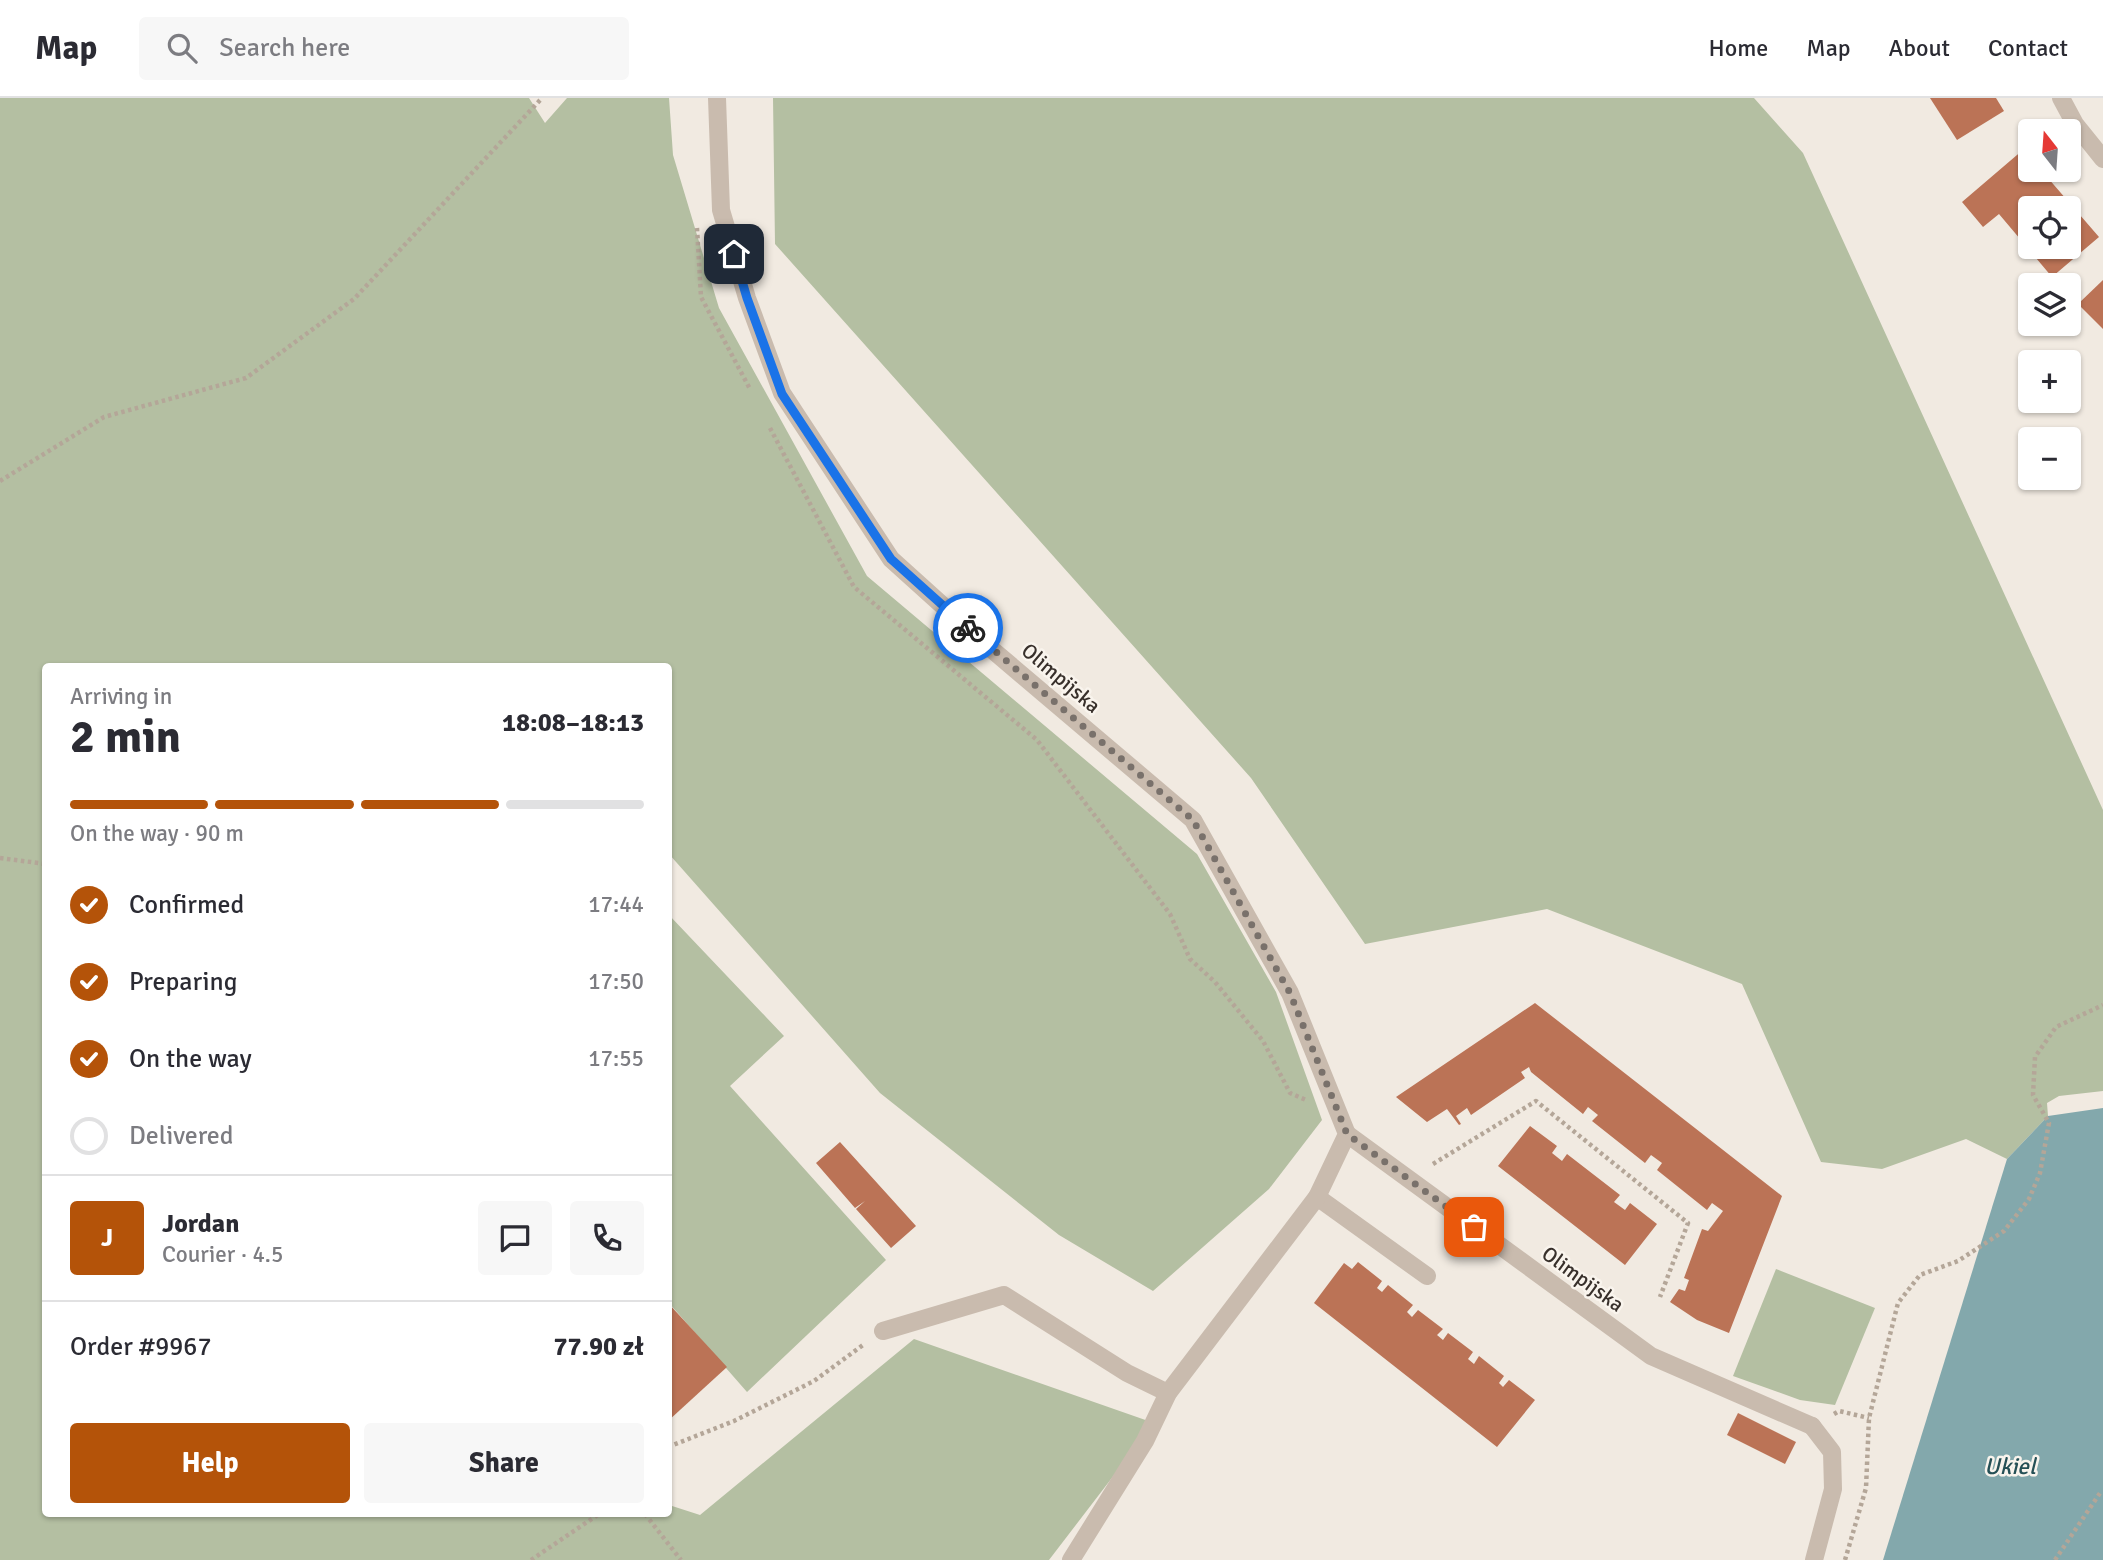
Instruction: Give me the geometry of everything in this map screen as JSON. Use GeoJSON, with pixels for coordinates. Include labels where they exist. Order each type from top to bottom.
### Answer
{"type":"FeatureCollection","features":[{"type":"Feature","properties":{"kind":"street","name":"Olimpijska"},"geometry":{"type":"LineString","coordinates":[[717,98],[721,209],[747,298],[782,394],[891,559],[983,642],[1193,820],[1290,993],[1347,1134],[1651,1356],[1812,1426],[1832,1452],[1833,1489],[1814,1560]]}},
{"type":"Feature","properties":{"kind":"street"},"geometry":{"type":"LineString","coordinates":[[2061,98],[2075,124],[2103,159]]}},
{"type":"Feature","properties":{"kind":"street"},"geometry":{"type":"LineString","coordinates":[[1071,1560],[1145,1441],[1168,1393],[1317,1197],[1347,1134]]}},
{"type":"Feature","properties":{"kind":"street"},"geometry":{"type":"LineString","coordinates":[[1317,1197],[1427,1276]]}},
{"type":"Feature","properties":{"kind":"street"},"geometry":{"type":"LineString","coordinates":[[883,1331],[1004,1295],[1127,1373],[1168,1393]]}},
{"type":"Feature","properties":{"kind":"path"},"geometry":{"type":"LineString","coordinates":[[0,481],[104,417],[246,378],[354,299],[542,98]]}},
{"type":"Feature","properties":{"kind":"path"},"geometry":{"type":"LineString","coordinates":[[0,858],[42,863]]}},
{"type":"Feature","properties":{"kind":"path"},"geometry":{"type":"LineString","coordinates":[[1869,1418],[1898,1303],[1920,1275],[1958,1261],[2004,1231],[2029,1199],[2040,1173],[2049,1123],[2033,1095],[2035,1058],[2056,1027],[2103,1005]]}},
{"type":"Feature","properties":{"kind":"path"},"geometry":{"type":"LineString","coordinates":[[1445,1158],[1536,1101],[1688,1223],[1660,1297]]}},
{"type":"Feature","properties":{"kind":"path"},"geometry":{"type":"LineString","coordinates":[[672,1445],[734,1421],[814,1381],[883,1331]]}},
{"type":"Feature","properties":{"kind":"path"},"geometry":{"type":"LineString","coordinates":[[2055,1560],[2100,1493]]}},
{"type":"Feature","properties":{"kind":"path"},"geometry":{"type":"LineString","coordinates":[[531,1560],[595,1517]]}},
{"type":"Feature","properties":{"kind":"path"},"geometry":{"type":"LineString","coordinates":[[647,1517],[681,1560]]}},
{"type":"Feature","properties":{"kind":"green space"},"geometry":{"type":"Polygon","coordinates":[[[0,98],[529,98],[545,123],[567,98],[669,98],[673,155],[719,308],[867,576],[1197,854],[1276,992],[1322,1120],[1269,1189],[1153,1291],[1059,1235],[880,1093],[672,857],[672,663],[42,663],[42,1517],[672,1517],[672,1506],[700,1515],[914,1339],[1154,1423],[1049,1560],[0,1560],[0,98]]]}},
{"type":"Feature","properties":{"kind":"green space"},"geometry":{"type":"Polygon","coordinates":[[[773,98],[1754,98],[1803,153],[2103,810],[2103,1091],[2059,1096],[2047,1103],[2048,1116],[2007,1159],[1966,1139],[1882,1169],[1821,1162],[1742,984],[1547,909],[1365,944],[1251,778],[775,244],[773,98]]]}},
{"type":"Feature","properties":{"kind":"green space"},"geometry":{"type":"Polygon","coordinates":[[[672,918],[784,1036],[730,1086],[886,1260],[747,1392],[672,1306],[672,918]]]}},
{"type":"Feature","properties":{"kind":"green space"},"geometry":{"type":"Polygon","coordinates":[[[1776,1269],[1875,1308],[1835,1405],[1800,1400],[1733,1376],[1776,1269]]]}},
{"type":"Feature","properties":{"kind":"water","name":"Ukiel"},"geometry":{"type":"Polygon","coordinates":[[[2103,1108],[2103,1560],[1883,1560],[2007,1159],[2048,1116],[2103,1108]]]}},
{"type":"Feature","properties":{"kind":"building"},"geometry":{"type":"Polygon","coordinates":[[[1930,98],[1996,98],[2004,111],[1957,140],[1930,98]]]}},
{"type":"Feature","properties":{"kind":"building"},"geometry":{"type":"Polygon","coordinates":[[[2018,154],[2018,182],[2051,182],[2064,196],[2018,196],[2018,237],[1999,214],[1983,227],[1962,202],[2018,154]]]}},
{"type":"Feature","properties":{"kind":"building"},"geometry":{"type":"Polygon","coordinates":[[[2081,216],[2099,237],[2081,252],[2081,216]]]}},
{"type":"Feature","properties":{"kind":"building"},"geometry":{"type":"Polygon","coordinates":[[[2037,259],[2073,259],[2057,273],[2049,273],[2037,259]]]}},
{"type":"Feature","properties":{"kind":"building"},"geometry":{"type":"Polygon","coordinates":[[[2103,280],[2103,329],[2081,307],[2081,301],[2103,280]]]}},
{"type":"Feature","properties":{"kind":"building"},"geometry":{"type":"Polygon","coordinates":[[[1535,1003],[1782,1196],[1729,1333],[1697,1320],[1670,1302],[1679,1289],[1685,1291],[1689,1280],[1684,1278],[1702,1229],[1708,1231],[1723,1211],[1712,1203],[1707,1210],[1657,1170],[1662,1163],[1651,1155],[1645,1163],[1592,1121],[1598,1115],[1588,1107],[1583,1114],[1531,1072],[1529,1067],[1521,1072],[1525,1078],[1471,1115],[1467,1108],[1456,1116],[1461,1124],[1459,1125],[1447,1109],[1427,1122],[1396,1097],[1535,1003]]]}},
{"type":"Feature","properties":{"kind":"building"},"geometry":{"type":"Polygon","coordinates":[[[1530,1126],[1557,1146],[1552,1153],[1562,1161],[1567,1154],[1620,1195],[1614,1202],[1625,1210],[1630,1203],[1657,1224],[1625,1265],[1498,1166],[1530,1126]]]}},
{"type":"Feature","properties":{"kind":"building"},"geometry":{"type":"Polygon","coordinates":[[[840,1142],[916,1226],[891,1248],[856,1209],[865,1201],[855,1208],[816,1163],[840,1142]]]}},
{"type":"Feature","properties":{"kind":"building"},"geometry":{"type":"Polygon","coordinates":[[[1358,1262],[1382,1281],[1377,1288],[1382,1292],[1388,1285],[1413,1305],[1407,1312],[1412,1317],[1418,1310],[1443,1329],[1437,1335],[1443,1340],[1448,1333],[1473,1352],[1468,1359],[1474,1364],[1479,1356],[1504,1376],[1499,1383],[1503,1387],[1509,1380],[1535,1400],[1497,1447],[1314,1303],[1344,1263],[1352,1269],[1358,1262]]]}},
{"type":"Feature","properties":{"kind":"building"},"geometry":{"type":"Polygon","coordinates":[[[672,1307],[727,1367],[672,1417],[672,1307]]]}},
{"type":"Feature","properties":{"kind":"building"},"geometry":{"type":"Polygon","coordinates":[[[1738,1413],[1796,1442],[1785,1464],[1727,1435],[1738,1413]]]}},
{"type":"Feature","properties":{"kind":"way so far"},"geometry":{"type":"LineString","coordinates":[[968,628],[1193,820],[1290,993],[1347,1134],[1474,1227]]}},
{"type":"Feature","properties":{"kind":"route"},"geometry":{"type":"LineString","coordinates":[[734,254],[782,394],[891,559],[968,628]]}}]}
